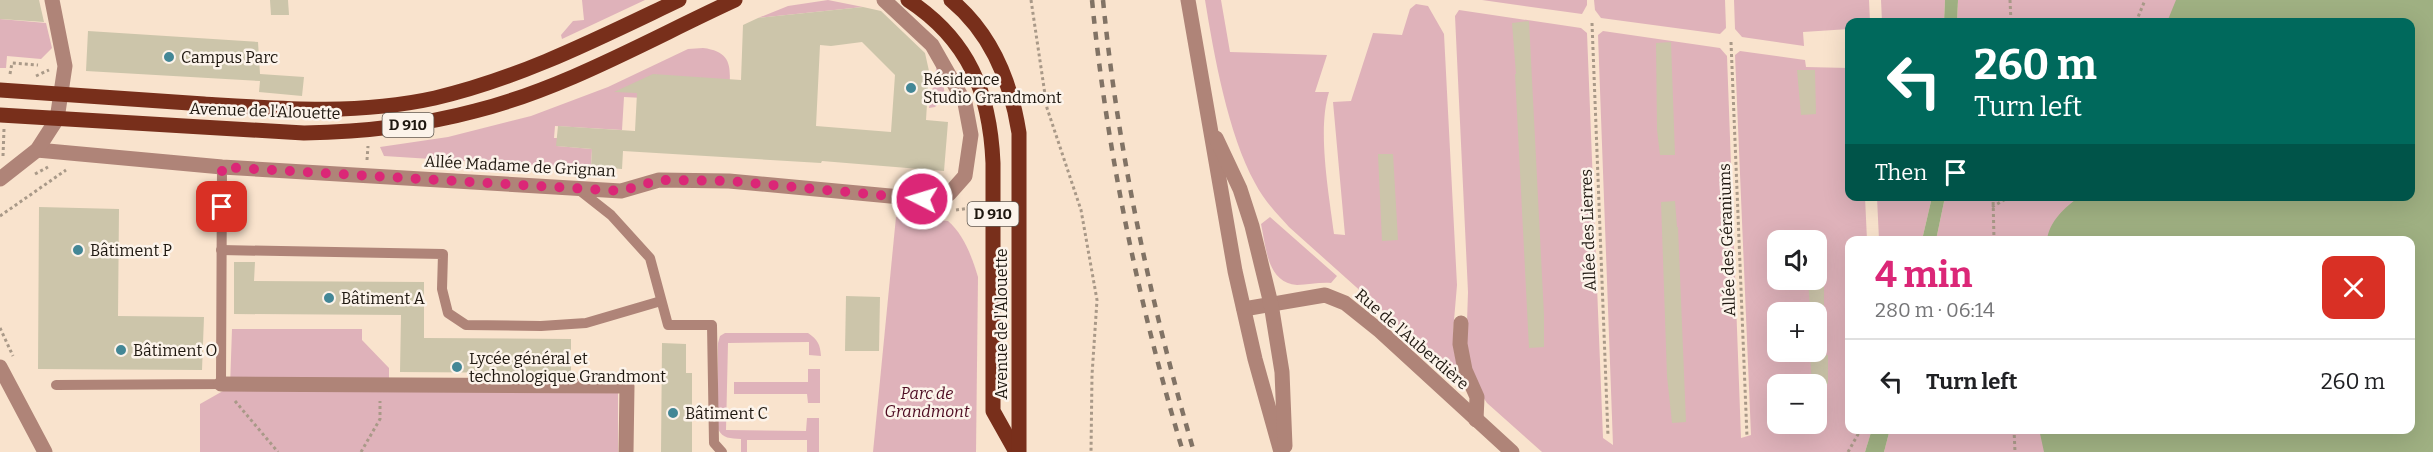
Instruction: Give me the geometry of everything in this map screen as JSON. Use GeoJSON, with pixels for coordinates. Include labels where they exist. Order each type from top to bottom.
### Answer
{"type":"FeatureCollection","features":[{"type":"Feature","properties":{"kind":"main road","name":"Avenue de l'Alouette"},"geometry":{"type":"LineString","coordinates":[[62,94],[314,110],[400,104],[434,98],[519,73],[679,0]]}},
{"type":"Feature","properties":{"kind":"main road","name":"Avenue de l'Alouette"},"geometry":{"type":"LineString","coordinates":[[57,119],[304,133],[350,132],[425,122],[477,111],[542,89],[735,0]]}},
{"type":"Feature","properties":{"kind":"main road","name":"Avenue de l'Alouette"},"geometry":{"type":"LineString","coordinates":[[908,0],[937,21],[957,45],[982,89],[988,111],[992,129],[993,163],[993,411],[1018,452]]}},
{"type":"Feature","properties":{"kind":"main road","name":"Avenue de l'Alouette"},"geometry":{"type":"LineString","coordinates":[[951,0],[977,25],[989,43],[1011,94],[1019,133],[1018,452]]}},
{"type":"Feature","properties":{"kind":"main road","name":"D 910"},"geometry":{"type":"LineString","coordinates":[[0,90],[62,94]]}},
{"type":"Feature","properties":{"kind":"main road","name":"D 910"},"geometry":{"type":"LineString","coordinates":[[0,115],[57,119]]}},
{"type":"Feature","properties":{"kind":"street"},"geometry":{"type":"LineString","coordinates":[[0,179],[38,150],[57,119],[65,66],[52,0]]}},
{"type":"Feature","properties":{"kind":"street","name":"Allée Madame de Grignan"},"geometry":{"type":"LineString","coordinates":[[38,150],[222,167],[621,191],[659,180],[705,181],[922,199],[949,194],[965,176],[971,135],[965,104],[932,45],[884,0]]}},
{"type":"Feature","properties":{"kind":"street"},"geometry":{"type":"LineString","coordinates":[[1188,0],[1215,166],[1255,359],[1283,452]]}},
{"type":"Feature","properties":{"kind":"street"},"geometry":{"type":"LineString","coordinates":[[1210,126],[1240,189],[1252,226],[1271,304],[1282,372],[1283,452]]}},
{"type":"Feature","properties":{"kind":"street","name":"Rue de l'Auberdière"},"geometry":{"type":"LineString","coordinates":[[1245,309],[1325,295],[1336,298],[1380,331],[1512,452]]}},
{"type":"Feature","properties":{"kind":"street"},"geometry":{"type":"LineString","coordinates":[[1461,323],[1460,344],[1464,370],[1477,397],[1476,420]]}},
{"type":"Feature","properties":{"kind":"street"},"geometry":{"type":"LineString","coordinates":[[0,367],[45,452]]}},
{"type":"Feature","properties":{"kind":"street"},"geometry":{"type":"LineString","coordinates":[[221,384],[627,386],[626,452]]}},
{"type":"Feature","properties":{"kind":"lane"},"geometry":{"type":"LineString","coordinates":[[56,385],[221,384],[222,167]]}},
{"type":"Feature","properties":{"kind":"lane"},"geometry":{"type":"LineString","coordinates":[[575,187],[611,214],[650,258],[668,325],[712,326],[714,443],[722,452]]}},
{"type":"Feature","properties":{"kind":"lane"},"geometry":{"type":"LineString","coordinates":[[221,250],[443,254],[442,289],[448,313],[466,325],[541,326],[586,323],[661,301]]}},
{"type":"Feature","properties":{"kind":"path"},"geometry":{"type":"LineString","coordinates":[[1031,0],[1047,108],[1081,210],[1097,300],[1092,375],[1091,452]]}},
{"type":"Feature","properties":{"kind":"path"},"geometry":{"type":"LineString","coordinates":[[2010,0],[2011,18]]}},
{"type":"Feature","properties":{"kind":"path"},"geometry":{"type":"LineString","coordinates":[[2138,18],[2145,0]]}},
{"type":"Feature","properties":{"kind":"path","name":"Allée des Lierres"},"geometry":{"type":"LineString","coordinates":[[1592,23],[1608,436]]}},
{"type":"Feature","properties":{"kind":"path","name":"Allée des Géraniums"},"geometry":{"type":"LineString","coordinates":[[1731,42],[1746,437]]}},
{"type":"Feature","properties":{"kind":"path"},"geometry":{"type":"LineString","coordinates":[[10,75],[12,63],[38,65]]}},
{"type":"Feature","properties":{"kind":"path"},"geometry":{"type":"LineString","coordinates":[[33,77],[65,66]]}},
{"type":"Feature","properties":{"kind":"path"},"geometry":{"type":"LineString","coordinates":[[28,178],[52,165]]}},
{"type":"Feature","properties":{"kind":"path"},"geometry":{"type":"LineString","coordinates":[[0,216],[70,167],[61,166]]}},
{"type":"Feature","properties":{"kind":"path"},"geometry":{"type":"LineString","coordinates":[[1993,201],[1994,236]]}},
{"type":"Feature","properties":{"kind":"path"},"geometry":{"type":"LineString","coordinates":[[1992,207],[2002,201]]}},
{"type":"Feature","properties":{"kind":"path"},"geometry":{"type":"LineString","coordinates":[[221,384],[278,452]]}},
{"type":"Feature","properties":{"kind":"path"},"geometry":{"type":"LineString","coordinates":[[361,452],[380,418],[380,384]]}},
{"type":"Feature","properties":{"kind":"path"},"geometry":{"type":"LineString","coordinates":[[1848,452],[1858,434]]}},
{"type":"Feature","properties":{"kind":"path"},"geometry":{"type":"LineString","coordinates":[[2014,434],[2015,452]]}},
{"type":"Feature","properties":{"kind":"green space"},"geometry":{"type":"Polygon","coordinates":[[[582,0],[645,0],[562,39],[561,35],[573,21],[584,20],[582,0]]]}},
{"type":"Feature","properties":{"kind":"green space"},"geometry":{"type":"Polygon","coordinates":[[[828,0],[863,7],[758,18],[788,6],[828,0]]]}},
{"type":"Feature","properties":{"kind":"green space"},"geometry":{"type":"Polygon","coordinates":[[[1205,0],[1221,0],[1230,52],[1327,55],[1315,92],[1329,92],[1324,125],[1327,182],[1334,234],[1345,235],[1333,102],[1351,101],[1373,33],[1402,35],[1410,9],[1416,4],[1428,6],[1444,34],[1457,285],[1453,332],[1460,380],[1289,227],[1262,195],[1245,163],[1230,118],[1205,0]]]}},
{"type":"Feature","properties":{"kind":"green space"},"geometry":{"type":"Polygon","coordinates":[[[1482,0],[1587,0],[1587,5],[1582,14],[1482,0]]]}},
{"type":"Feature","properties":{"kind":"green space"},"geometry":{"type":"Polygon","coordinates":[[[1594,0],[1725,0],[1726,28],[1720,34],[1601,18],[1595,10],[1594,0]]]}},
{"type":"Feature","properties":{"kind":"green space"},"geometry":{"type":"Polygon","coordinates":[[[1734,0],[1869,0],[1870,18],[1845,18],[1845,29],[1803,32],[1804,46],[1742,37],[1735,29],[1734,0]]]}},
{"type":"Feature","properties":{"kind":"green space"},"geometry":{"type":"Polygon","coordinates":[[[1881,0],[1945,0],[1944,18],[1882,18],[1881,0]]]}},
{"type":"Feature","properties":{"kind":"green space"},"geometry":{"type":"Polygon","coordinates":[[[1958,0],[2433,0],[2433,452],[1884,452],[1889,434],[2415,434],[2415,236],[1937,236],[1944,201],[2415,201],[2415,18],[1957,18],[1958,0]]]}},
{"type":"Feature","properties":{"kind":"green space"},"geometry":{"type":"Polygon","coordinates":[[[1459,10],[1581,28],[1587,33],[1603,438],[1613,445],[1598,35],[1603,31],[1720,48],[1727,56],[1741,438],[1751,435],[1735,55],[1740,51],[1805,60],[1806,67],[1845,68],[1845,201],[1865,201],[1867,236],[1845,236],[1845,434],[1870,434],[1865,452],[1542,452],[1487,403],[1481,394],[1466,352],[1468,292],[1455,16],[1459,10]]]}},
{"type":"Feature","properties":{"kind":"green space"},"geometry":{"type":"Polygon","coordinates":[[[0,19],[46,23],[52,48],[41,59],[7,56],[6,68],[0,68],[0,19]]]}},
{"type":"Feature","properties":{"kind":"green space"},"geometry":{"type":"Polygon","coordinates":[[[688,49],[713,50],[726,58],[730,70],[729,96],[720,102],[624,97],[622,130],[555,126],[554,138],[557,138],[557,146],[592,149],[591,167],[586,169],[384,156],[380,147],[448,137],[531,116],[608,87],[688,49]]]}},
{"type":"Feature","properties":{"kind":"green space"},"geometry":{"type":"Polygon","coordinates":[[[937,64],[943,81],[945,97],[935,107],[929,108],[937,64]]]}},
{"type":"Feature","properties":{"kind":"green space"},"geometry":{"type":"Polygon","coordinates":[[[1877,201],[1931,201],[1923,236],[1879,236],[1877,201]]]}},
{"type":"Feature","properties":{"kind":"green space","name":"Parc de Grandmont"},"geometry":{"type":"Polygon","coordinates":[[[896,217],[948,221],[963,240],[976,269],[978,277],[976,452],[873,452],[896,217]]]}},
{"type":"Feature","properties":{"kind":"green space"},"geometry":{"type":"Polygon","coordinates":[[[1270,217],[1337,276],[1331,283],[1297,285],[1279,278],[1267,253],[1261,224],[1270,217]]]}},
{"type":"Feature","properties":{"kind":"green space"},"geometry":{"type":"Polygon","coordinates":[[[232,329],[362,329],[362,340],[389,368],[389,388],[618,391],[618,452],[200,452],[200,404],[230,387],[232,329]]]}},
{"type":"Feature","properties":{"kind":"green space"},"geometry":{"type":"Polygon","coordinates":[[[725,333],[808,333],[816,340],[821,356],[809,355],[809,342],[728,343],[726,430],[806,431],[807,418],[819,418],[819,452],[807,452],[807,440],[747,440],[747,452],[741,452],[741,439],[722,435],[718,429],[718,343],[720,336],[725,333]]]}},
{"type":"Feature","properties":{"kind":"green space"},"geometry":{"type":"Polygon","coordinates":[[[808,369],[820,369],[820,403],[808,403],[807,394],[734,394],[734,382],[808,382],[808,369]]]}},
{"type":"Feature","properties":{"kind":"shaded area"},"geometry":{"type":"Polygon","coordinates":[[[1945,0],[1958,0],[1957,18],[1944,18],[1945,0]]]}},
{"type":"Feature","properties":{"kind":"shaded area"},"geometry":{"type":"Polygon","coordinates":[[[2176,0],[2433,0],[2433,452],[2044,452],[2040,434],[2415,434],[2415,236],[2048,236],[2054,221],[2074,201],[2415,201],[2415,18],[2169,18],[2176,0]]]}},
{"type":"Feature","properties":{"kind":"shaded area"},"geometry":{"type":"Polygon","coordinates":[[[1931,201],[1944,201],[1937,236],[1923,236],[1931,201]]]}},
{"type":"Feature","properties":{"kind":"shaded area"},"geometry":{"type":"Polygon","coordinates":[[[1870,434],[1889,434],[1884,452],[1865,452],[1870,434]]]}},
{"type":"Feature","properties":{"kind":"building"},"geometry":{"type":"Polygon","coordinates":[[[0,0],[39,0],[44,22],[0,19],[0,0]]]}},
{"type":"Feature","properties":{"kind":"building"},"geometry":{"type":"Polygon","coordinates":[[[270,0],[288,0],[289,15],[271,15],[270,0]]]}},
{"type":"Feature","properties":{"kind":"building"},"geometry":{"type":"Polygon","coordinates":[[[863,7],[881,11],[925,53],[929,71],[926,120],[948,122],[944,171],[822,161],[821,163],[623,151],[622,169],[591,167],[592,149],[556,146],[558,126],[635,131],[637,93],[614,92],[653,74],[741,80],[743,25],[758,18],[863,7]],[[862,42],[820,45],[816,126],[891,132],[895,75],[862,42]]]}},
{"type":"Feature","properties":{"kind":"building"},"geometry":{"type":"Polygon","coordinates":[[[1529,21],[1544,347],[1529,348],[1512,23],[1529,21]]]}},
{"type":"Feature","properties":{"kind":"building","name":"Campus Parc"},"geometry":{"type":"Polygon","coordinates":[[[88,31],[258,42],[260,74],[304,77],[302,96],[259,92],[260,81],[86,71],[88,31]]]}},
{"type":"Feature","properties":{"kind":"building"},"geometry":{"type":"Polygon","coordinates":[[[1671,42],[1675,155],[1660,155],[1657,130],[1656,43],[1671,42]]]}},
{"type":"Feature","properties":{"kind":"building"},"geometry":{"type":"Polygon","coordinates":[[[1797,70],[1815,70],[1816,114],[1801,115],[1797,70]]]}},
{"type":"Feature","properties":{"kind":"building"},"geometry":{"type":"Polygon","coordinates":[[[1378,154],[1393,154],[1398,240],[1382,241],[1378,154]]]}},
{"type":"Feature","properties":{"kind":"building"},"geometry":{"type":"Polygon","coordinates":[[[1675,201],[1686,422],[1672,423],[1667,376],[1661,202],[1675,201]]]}},
{"type":"Feature","properties":{"kind":"building"},"geometry":{"type":"Polygon","coordinates":[[[39,207],[119,209],[118,316],[204,317],[202,370],[38,369],[39,207]]]}},
{"type":"Feature","properties":{"kind":"building"},"geometry":{"type":"Polygon","coordinates":[[[234,262],[255,262],[254,281],[424,282],[424,338],[571,339],[571,373],[400,372],[401,315],[234,314],[234,262]]]}},
{"type":"Feature","properties":{"kind":"building"},"geometry":{"type":"Polygon","coordinates":[[[1809,290],[1824,290],[1824,302],[1809,302],[1809,290]]]}},
{"type":"Feature","properties":{"kind":"building"},"geometry":{"type":"Polygon","coordinates":[[[846,296],[880,297],[879,351],[845,351],[846,296]]]}},
{"type":"Feature","properties":{"kind":"building","name":"Bâtiment C"},"geometry":{"type":"Polygon","coordinates":[[[662,343],[686,344],[686,373],[692,373],[692,452],[661,452],[662,343]]]}},
{"type":"Feature","properties":{"kind":"building"},"geometry":{"type":"Polygon","coordinates":[[[1827,355],[1828,384],[1827,374],[1811,374],[1810,362],[1827,362],[1827,355]]]}},
{"type":"Feature","properties":{"kind":"railway"},"geometry":{"type":"LineString","coordinates":[[1092,0],[1106,114],[1127,228],[1152,341],[1183,452]]}},
{"type":"Feature","properties":{"kind":"railway"},"geometry":{"type":"LineString","coordinates":[[1103,0],[1109,57],[1138,228],[1150,285],[1194,452]]}},
{"type":"Feature","properties":{"kind":"place","name":"Campus Parc"},"geometry":{"type":"Point","coordinates":[169,57]}},
{"type":"Feature","properties":{"kind":"place","name":"Résidence Studio Grandmont"},"geometry":{"type":"Point","coordinates":[911,88]}},
{"type":"Feature","properties":{"kind":"place","name":"Bâtiment P"},"geometry":{"type":"Point","coordinates":[78,250]}},
{"type":"Feature","properties":{"kind":"place","name":"Bâtiment A"},"geometry":{"type":"Point","coordinates":[329,298]}},
{"type":"Feature","properties":{"kind":"place","name":"Bâtiment O"},"geometry":{"type":"Point","coordinates":[121,350]}},
{"type":"Feature","properties":{"kind":"place","name":"Lycée général et technologique Grandmont"},"geometry":{"type":"Point","coordinates":[457,367]}},
{"type":"Feature","properties":{"kind":"place","name":"Bâtiment C"},"geometry":{"type":"Point","coordinates":[673,413]}},
{"type":"Feature","properties":{"kind":"route"},"geometry":{"type":"LineString","coordinates":[[222,207],[222,167],[621,191],[659,180],[729,181],[922,199]]}}]}
